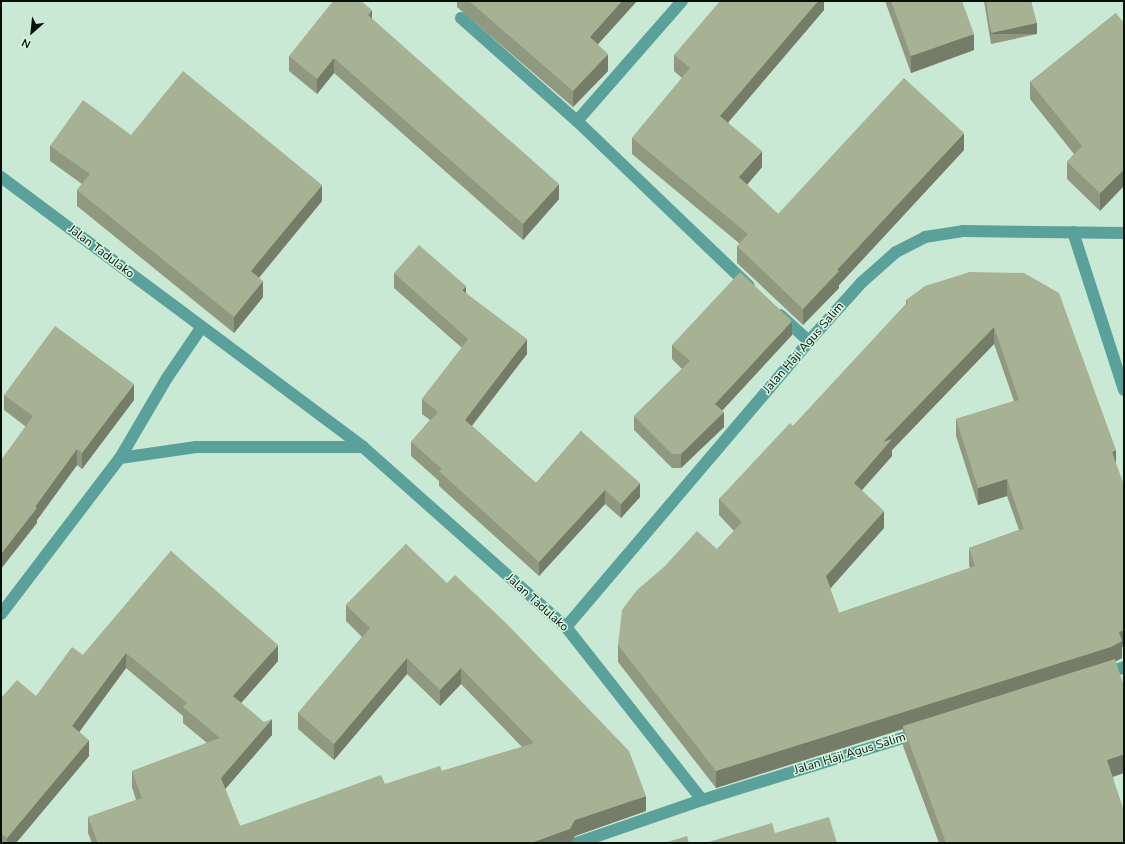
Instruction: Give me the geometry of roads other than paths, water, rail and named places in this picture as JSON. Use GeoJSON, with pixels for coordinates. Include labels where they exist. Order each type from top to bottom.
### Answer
{"type":"FeatureCollection","features":[{"type":"Feature","properties":{"kind":"street"},"geometry":{"type":"LineString","coordinates":[[577,121],[682,1]]}},
{"type":"Feature","properties":{"kind":"street"},"geometry":{"type":"LineString","coordinates":[[461,18],[577,121],[758,293]]}},
{"type":"Feature","properties":{"kind":"street","name":"Jalan Tadulako"},"geometry":{"type":"LineString","coordinates":[[1,177],[362,447],[566,627],[702,800]]}},
{"type":"Feature","properties":{"kind":"street","name":"Jalan Haji Agus Salim"},"geometry":{"type":"LineString","coordinates":[[566,627],[809,341],[861,283],[896,252],[925,237],[963,231],[1124,233]]}},
{"type":"Feature","properties":{"kind":"street"},"geometry":{"type":"LineString","coordinates":[[1073,232],[1124,390]]}},
{"type":"Feature","properties":{"kind":"street"},"geometry":{"type":"LineString","coordinates":[[769,304],[809,341]]}},
{"type":"Feature","properties":{"kind":"street"},"geometry":{"type":"LineString","coordinates":[[1,614],[120,458],[167,378],[201,328]]}},
{"type":"Feature","properties":{"kind":"street"},"geometry":{"type":"LineString","coordinates":[[120,458],[196,447],[362,447]]}},
{"type":"Feature","properties":{"kind":"street"},"geometry":{"type":"LineString","coordinates":[[1088,679],[1124,667]]}},
{"type":"Feature","properties":{"kind":"street","name":"Jalan Haji Agus Salim"},"geometry":{"type":"LineString","coordinates":[[576,843],[702,800],[930,730]]}}]}
